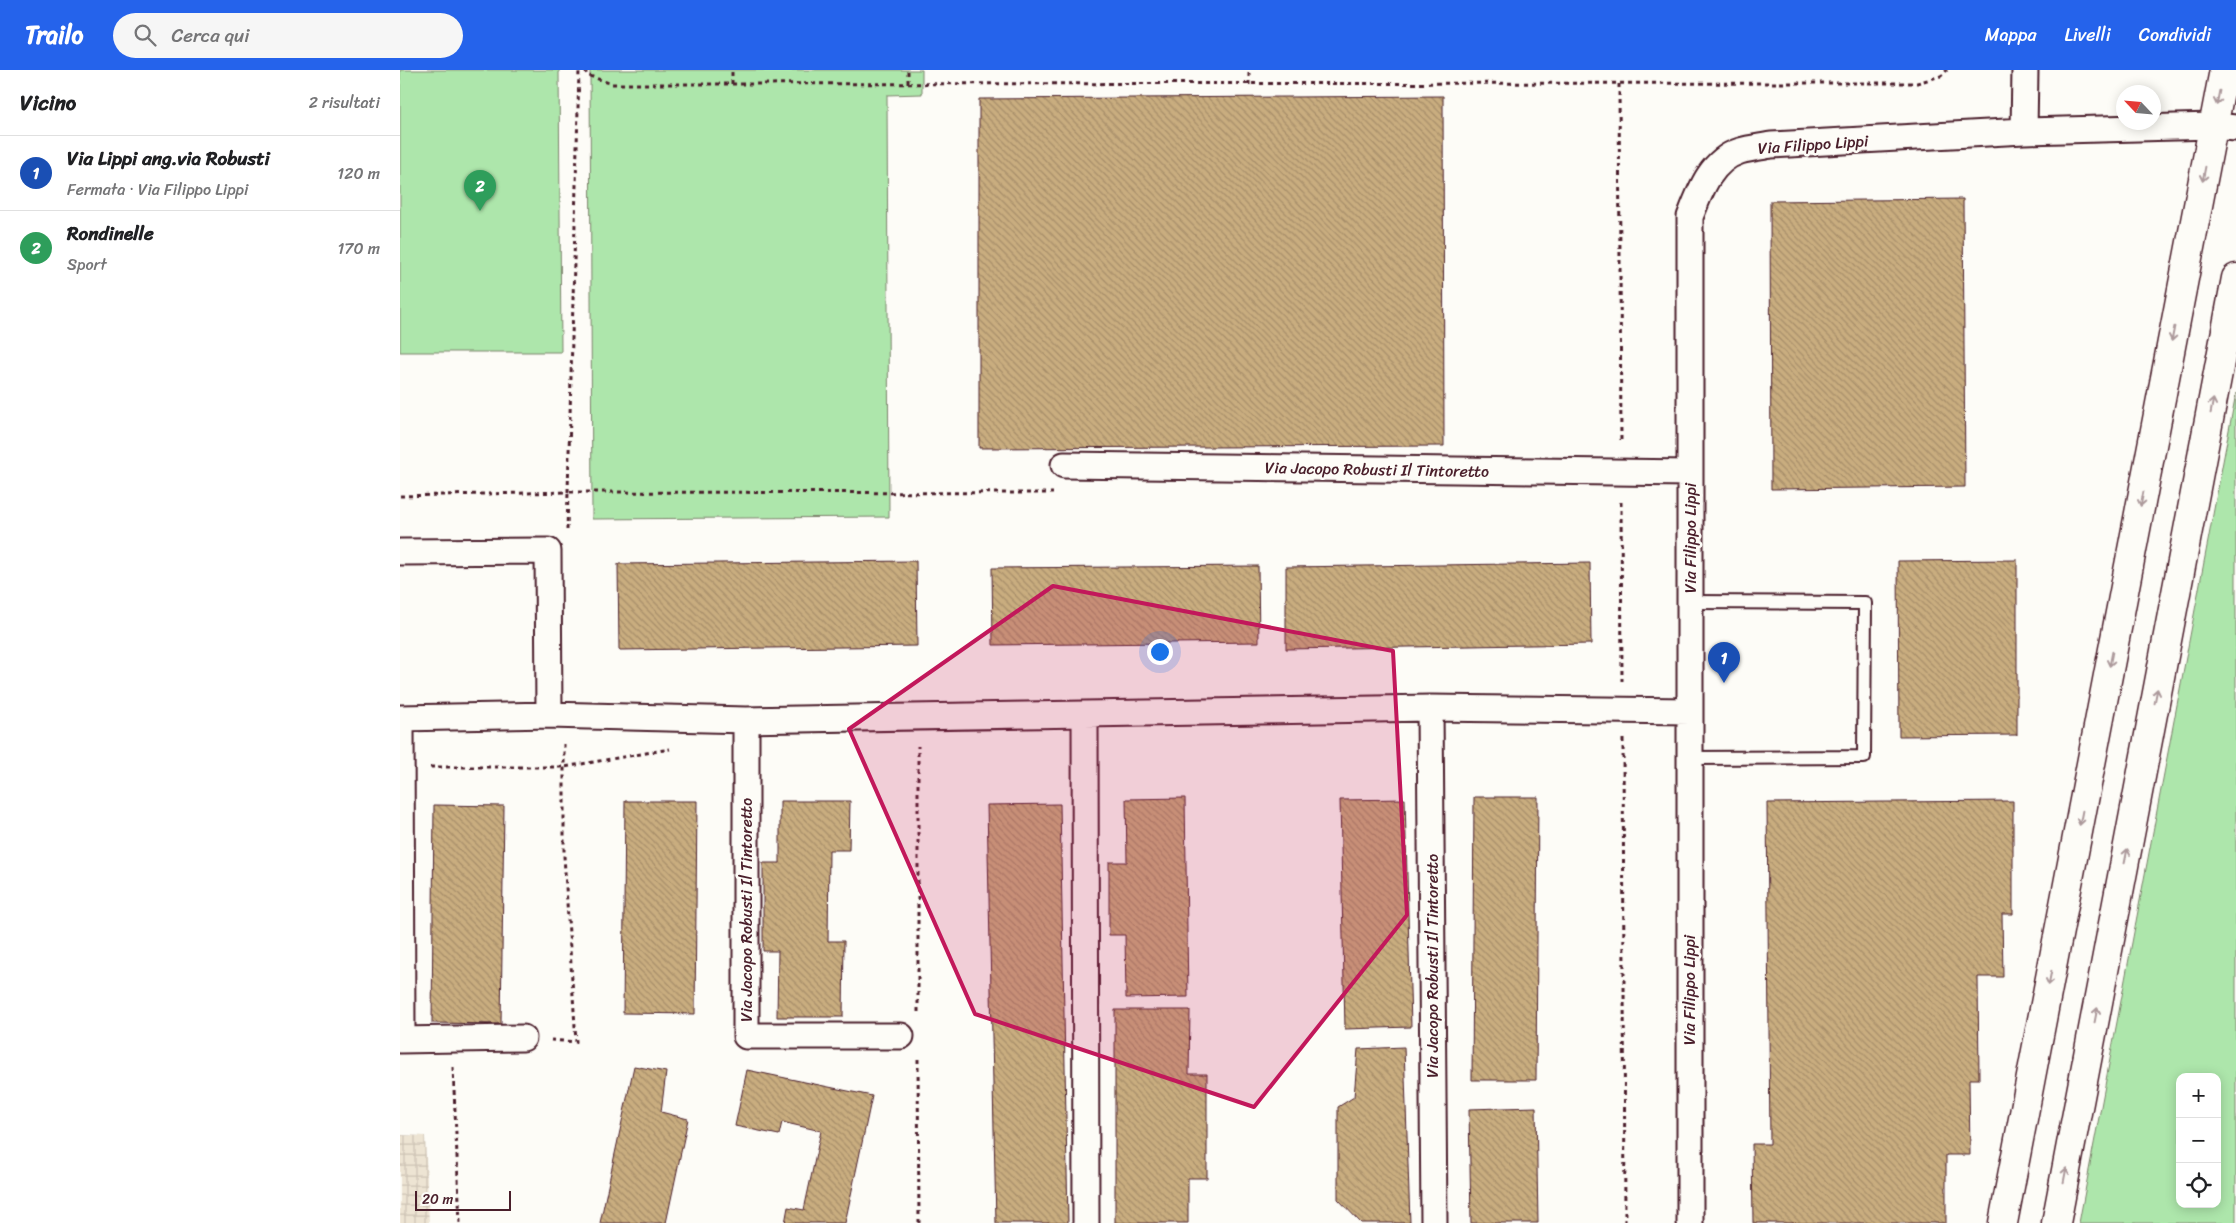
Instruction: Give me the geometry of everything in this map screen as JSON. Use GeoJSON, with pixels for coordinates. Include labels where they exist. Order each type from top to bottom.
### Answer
{"type":"FeatureCollection","features":[{"type":"Feature","properties":{"kind":"street"},"geometry":{"type":"LineString","coordinates":[[2024,70],[2024,131]]}},
{"type":"Feature","properties":{"kind":"street"},"geometry":{"type":"LineString","coordinates":[[2003,1223],[2224,127],[2224,70]]}},
{"type":"Feature","properties":{"kind":"street","name":"Via Filippo Lippi"},"geometry":{"type":"LineString","coordinates":[[1690,1223],[1690,217],[1702,186],[1716,166],[1739,151],[1771,145],[2024,131],[2224,127]]}},
{"type":"Feature","properties":{"kind":"street"},"geometry":{"type":"LineString","coordinates":[[2056,1223],[2236,278]]}},
{"type":"Feature","properties":{"kind":"street","name":"Via Jacopo Robusti Il Tintoretto"},"geometry":{"type":"LineString","coordinates":[[1064,465],[1690,473]]}},
{"type":"Feature","properties":{"kind":"street"},"geometry":{"type":"LineString","coordinates":[[400,552],[548,551],[556,715]]}},
{"type":"Feature","properties":{"kind":"street"},"geometry":{"type":"LineString","coordinates":[[523,1038],[401,1040],[400,718],[556,715],[746,720],[1430,708],[1690,711]]}},
{"type":"Feature","properties":{"kind":"street","name":"Via Jacopo Robusti Il Tintoretto"},"geometry":{"type":"LineString","coordinates":[[1430,708],[1434,1223]]}},
{"type":"Feature","properties":{"kind":"street"},"geometry":{"type":"LineString","coordinates":[[1085,714],[1086,1223]]}},
{"type":"Feature","properties":{"kind":"street","name":"Via Jacopo Robusti Il Tintoretto"},"geometry":{"type":"LineString","coordinates":[[746,720],[746,1036],[901,1036]]}},
{"type":"Feature","properties":{"kind":"lane","name":"Via Filippo Lippi"},"geometry":{"type":"LineString","coordinates":[[1689,758],[1864,757],[1865,612],[1865,603],[1690,602]]}},
{"type":"Feature","properties":{"kind":"path"},"geometry":{"type":"LineString","coordinates":[[567,531],[579,70]]}},
{"type":"Feature","properties":{"kind":"path"},"geometry":{"type":"LineString","coordinates":[[585,70],[587,75],[612,84],[1249,85],[1917,83],[1941,76],[1946,70]]}},
{"type":"Feature","properties":{"kind":"path"},"geometry":{"type":"LineString","coordinates":[[732,70],[732,84]]}},
{"type":"Feature","properties":{"kind":"path"},"geometry":{"type":"LineString","coordinates":[[908,70],[908,83]]}},
{"type":"Feature","properties":{"kind":"path"},"geometry":{"type":"LineString","coordinates":[[1249,70],[1249,85]]}},
{"type":"Feature","properties":{"kind":"path"},"geometry":{"type":"LineString","coordinates":[[1619,84],[1625,1223]]}},
{"type":"Feature","properties":{"kind":"path"},"geometry":{"type":"LineString","coordinates":[[400,496],[568,492]]}},
{"type":"Feature","properties":{"kind":"path"},"geometry":{"type":"LineString","coordinates":[[523,1038],[576,1042],[564,856],[564,767],[556,715]]}},
{"type":"Feature","properties":{"kind":"path"},"geometry":{"type":"LineString","coordinates":[[918,1015],[916,758],[919,740]]}},
{"type":"Feature","properties":{"kind":"path"},"geometry":{"type":"LineString","coordinates":[[401,767],[564,767],[679,748]]}},
{"type":"Feature","properties":{"kind":"path"},"geometry":{"type":"LineString","coordinates":[[451,1039],[460,1223]]}},
{"type":"Feature","properties":{"kind":"path"},"geometry":{"type":"LineString","coordinates":[[918,1055],[919,1223]]}},
{"type":"Feature","properties":{"kind":"highlighted area"},"geometry":{"type":"Polygon","coordinates":[[[1053,586],[1393,651],[1407,915],[1254,1107],[975,1014],[849,729],[1053,586]]]}},
{"type":"Feature","properties":{"kind":"shaded area"},"geometry":{"type":"Polygon","coordinates":[[[400,1135],[425,1136],[429,1223],[400,1223],[400,1135]]]}},
{"type":"Feature","properties":{"kind":"green space"},"geometry":{"type":"Polygon","coordinates":[[[400,70],[559,70],[561,352],[400,352],[400,70]]]}},
{"type":"Feature","properties":{"kind":"green space"},"geometry":{"type":"Polygon","coordinates":[[[590,70],[922,70],[922,94],[887,95],[889,517],[592,519],[590,70]]]}},
{"type":"Feature","properties":{"kind":"green space"},"geometry":{"type":"Polygon","coordinates":[[[2236,393],[2236,1223],[2079,1223],[2236,393]]]}},
{"type":"Feature","properties":{"kind":"building"},"geometry":{"type":"Polygon","coordinates":[[[1443,96],[1444,446],[979,448],[979,99],[1443,96]]]}},
{"type":"Feature","properties":{"kind":"building"},"geometry":{"type":"Polygon","coordinates":[[[1963,199],[1965,487],[1771,489],[1770,201],[1963,199]]]}},
{"type":"Feature","properties":{"kind":"building"},"geometry":{"type":"Polygon","coordinates":[[[2017,560],[2017,735],[1899,736],[1898,561],[2017,560]]]}},
{"type":"Feature","properties":{"kind":"building"},"geometry":{"type":"Polygon","coordinates":[[[916,561],[917,646],[619,650],[618,564],[916,561]]]}},
{"type":"Feature","properties":{"kind":"building"},"geometry":{"type":"Polygon","coordinates":[[[1590,563],[1591,644],[1286,649],[1286,567],[1590,563]]]}},
{"type":"Feature","properties":{"kind":"building"},"geometry":{"type":"Polygon","coordinates":[[[1258,566],[1259,642],[993,645],[992,568],[1258,566]]]}},
{"type":"Feature","properties":{"kind":"building"},"geometry":{"type":"Polygon","coordinates":[[[1474,797],[1538,797],[1536,1080],[1472,1080],[1474,797]]]}},
{"type":"Feature","properties":{"kind":"building"},"geometry":{"type":"Polygon","coordinates":[[[1185,798],[1188,997],[1126,998],[1125,935],[1109,935],[1109,862],[1127,862],[1126,799],[1185,798]]]}},
{"type":"Feature","properties":{"kind":"building"},"geometry":{"type":"Polygon","coordinates":[[[1405,799],[1411,1027],[1345,1029],[1340,800],[1405,799]]]}},
{"type":"Feature","properties":{"kind":"building"},"geometry":{"type":"Polygon","coordinates":[[[625,801],[697,801],[695,1014],[623,1013],[625,801]]]}},
{"type":"Feature","properties":{"kind":"building"},"geometry":{"type":"Polygon","coordinates":[[[780,801],[850,801],[849,850],[829,850],[828,941],[844,941],[843,1017],[777,1017],[778,951],[763,951],[763,863],[780,863],[780,801]]]}},
{"type":"Feature","properties":{"kind":"building"},"geometry":{"type":"Polygon","coordinates":[[[2013,801],[2013,914],[2002,914],[2003,977],[1978,977],[1979,1079],[1969,1079],[1970,1155],[1946,1155],[1946,1223],[1753,1223],[1752,1144],[1770,1144],[1767,803],[2013,801]]]}},
{"type":"Feature","properties":{"kind":"building"},"geometry":{"type":"Polygon","coordinates":[[[1060,804],[1068,1223],[996,1223],[987,805],[1060,804]]]}},
{"type":"Feature","properties":{"kind":"building"},"geometry":{"type":"Polygon","coordinates":[[[434,805],[504,806],[501,1024],[432,1023],[434,805]]]}},
{"type":"Feature","properties":{"kind":"building"},"geometry":{"type":"Polygon","coordinates":[[[1115,1010],[1190,1010],[1189,1074],[1207,1074],[1207,1178],[1188,1178],[1188,1223],[1115,1223],[1115,1010]]]}},
{"type":"Feature","properties":{"kind":"building"},"geometry":{"type":"Polygon","coordinates":[[[1404,1047],[1410,1223],[1361,1223],[1338,1199],[1338,1107],[1354,1097],[1358,1049],[1404,1047]]]}},
{"type":"Feature","properties":{"kind":"building"},"geometry":{"type":"Polygon","coordinates":[[[634,1066],[666,1072],[661,1112],[688,1119],[666,1223],[600,1223],[634,1066]]]}},
{"type":"Feature","properties":{"kind":"building"},"geometry":{"type":"Polygon","coordinates":[[[747,1070],[872,1096],[845,1223],[785,1223],[788,1207],[804,1210],[821,1131],[782,1122],[779,1135],[735,1126],[747,1070]]]}},
{"type":"Feature","properties":{"kind":"building"},"geometry":{"type":"Polygon","coordinates":[[[1536,1107],[1538,1223],[1471,1223],[1469,1109],[1536,1107]]]}},
{"type":"Feature","properties":{"kind":"place","name":"Rondinelle"},"geometry":{"type":"Point","coordinates":[480,211]}},
{"type":"Feature","properties":{"kind":"place","name":"Via Lippi ang.via Robusti"},"geometry":{"type":"Point","coordinates":[1724,683]}}]}
